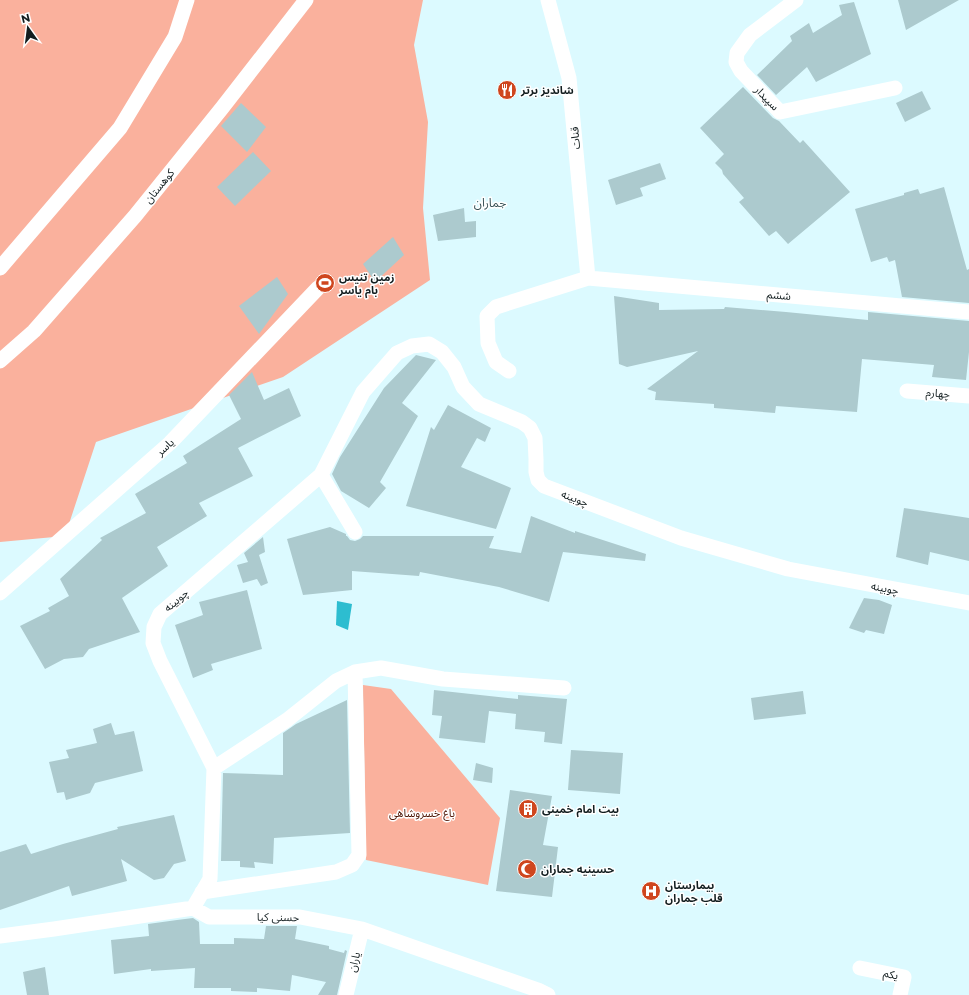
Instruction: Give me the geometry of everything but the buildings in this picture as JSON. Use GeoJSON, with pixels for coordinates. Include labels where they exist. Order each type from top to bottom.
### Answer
{"type":"FeatureCollection","features":[{"type":"Feature","properties":{"kind":"street"},"geometry":{"type":"LineString","coordinates":[[0,268],[120,128],[175,37],[187,0]]}},
{"type":"Feature","properties":{"kind":"street","name":"کوهستان"},"geometry":{"type":"LineString","coordinates":[[0,361],[34,331],[135,216],[306,0]]}},
{"type":"Feature","properties":{"kind":"street","name":"قنات"},"geometry":{"type":"LineString","coordinates":[[548,0],[569,78],[588,278]]}},
{"type":"Feature","properties":{"kind":"street","name":"سپیدار"},"geometry":{"type":"LineString","coordinates":[[796,0],[750,35],[737,53],[736,62],[741,70],[780,112],[895,88]]}},
{"type":"Feature","properties":{"kind":"street"},"geometry":{"type":"LineString","coordinates":[[509,371],[496,362],[488,343],[487,316],[496,307],[588,278]]}},
{"type":"Feature","properties":{"kind":"street","name":"ششم"},"geometry":{"type":"LineString","coordinates":[[588,278],[969,312]]}},
{"type":"Feature","properties":{"kind":"street","name":"یاسر"},"geometry":{"type":"LineString","coordinates":[[0,593],[170,443],[318,288]]}},
{"type":"Feature","properties":{"kind":"street","name":"چوبینه"},"geometry":{"type":"LineString","coordinates":[[193,908],[210,879],[214,768],[160,662],[153,643],[154,627],[160,614],[321,475],[363,392],[398,353],[412,346],[429,344],[442,352],[454,368],[463,386],[479,404],[522,422],[530,428],[535,438],[536,472],[538,480],[544,486],[681,538],[788,569],[969,603]]}},
{"type":"Feature","properties":{"kind":"street","name":"چهارم"},"geometry":{"type":"LineString","coordinates":[[907,391],[969,396]]}},
{"type":"Feature","properties":{"kind":"street"},"geometry":{"type":"LineString","coordinates":[[321,475],[355,532]]}},
{"type":"Feature","properties":{"kind":"street"},"geometry":{"type":"LineString","coordinates":[[214,768],[287,720],[336,681],[355,672],[381,668],[442,678],[564,688]]}},
{"type":"Feature","properties":{"kind":"street"},"geometry":{"type":"LineString","coordinates":[[202,892],[336,872],[352,865],[359,855],[355,672]]}},
{"type":"Feature","properties":{"kind":"street"},"geometry":{"type":"LineString","coordinates":[[0,936],[193,908]]}},
{"type":"Feature","properties":{"kind":"street","name":"حسنی کیا"},"geometry":{"type":"LineString","coordinates":[[193,908],[210,917],[300,917],[362,930],[538,990],[548,995]]}},
{"type":"Feature","properties":{"kind":"street","name":"یاران"},"geometry":{"type":"LineString","coordinates":[[346,995],[362,930]]}},
{"type":"Feature","properties":{"kind":"street","name":"یکم"},"geometry":{"type":"LineString","coordinates":[[860,968],[904,977],[900,995]]}},
{"type":"Feature","properties":{"kind":"green space"},"geometry":{"type":"Polygon","coordinates":[[[0,0],[423,0],[414,45],[428,122],[423,208],[430,280],[283,377],[96,442],[65,536],[0,542],[0,0]]]}},
{"type":"Feature","properties":{"kind":"green space","name":"باغ خسروشاهی"},"geometry":{"type":"Polygon","coordinates":[[[363,685],[391,689],[500,818],[488,885],[366,860],[363,685]]]}},
{"type":"Feature","properties":{"kind":"water"},"geometry":{"type":"Polygon","coordinates":[[[337,601],[352,604],[348,630],[336,625],[337,601]]]}},
{"type":"Feature","properties":{"kind":"place","name":"شاندیز برتر"},"geometry":{"type":"Point","coordinates":[507,90]}},
{"type":"Feature","properties":{"kind":"place","name":"زمین تنیس بام یاسر"},"geometry":{"type":"Point","coordinates":[325,283]}},
{"type":"Feature","properties":{"kind":"place","name":"بیت امام خمینی"},"geometry":{"type":"Point","coordinates":[528,809]}},
{"type":"Feature","properties":{"kind":"place","name":"حسینیه جماران"},"geometry":{"type":"Point","coordinates":[527,869]}},
{"type":"Feature","properties":{"kind":"place","name":"بیمارستان قلب جماران"},"geometry":{"type":"Point","coordinates":[651,891]}},
{"type":"Feature","properties":{"kind":"district","name":"جماران"},"geometry":{"type":"Point","coordinates":[490,202]}}]}
